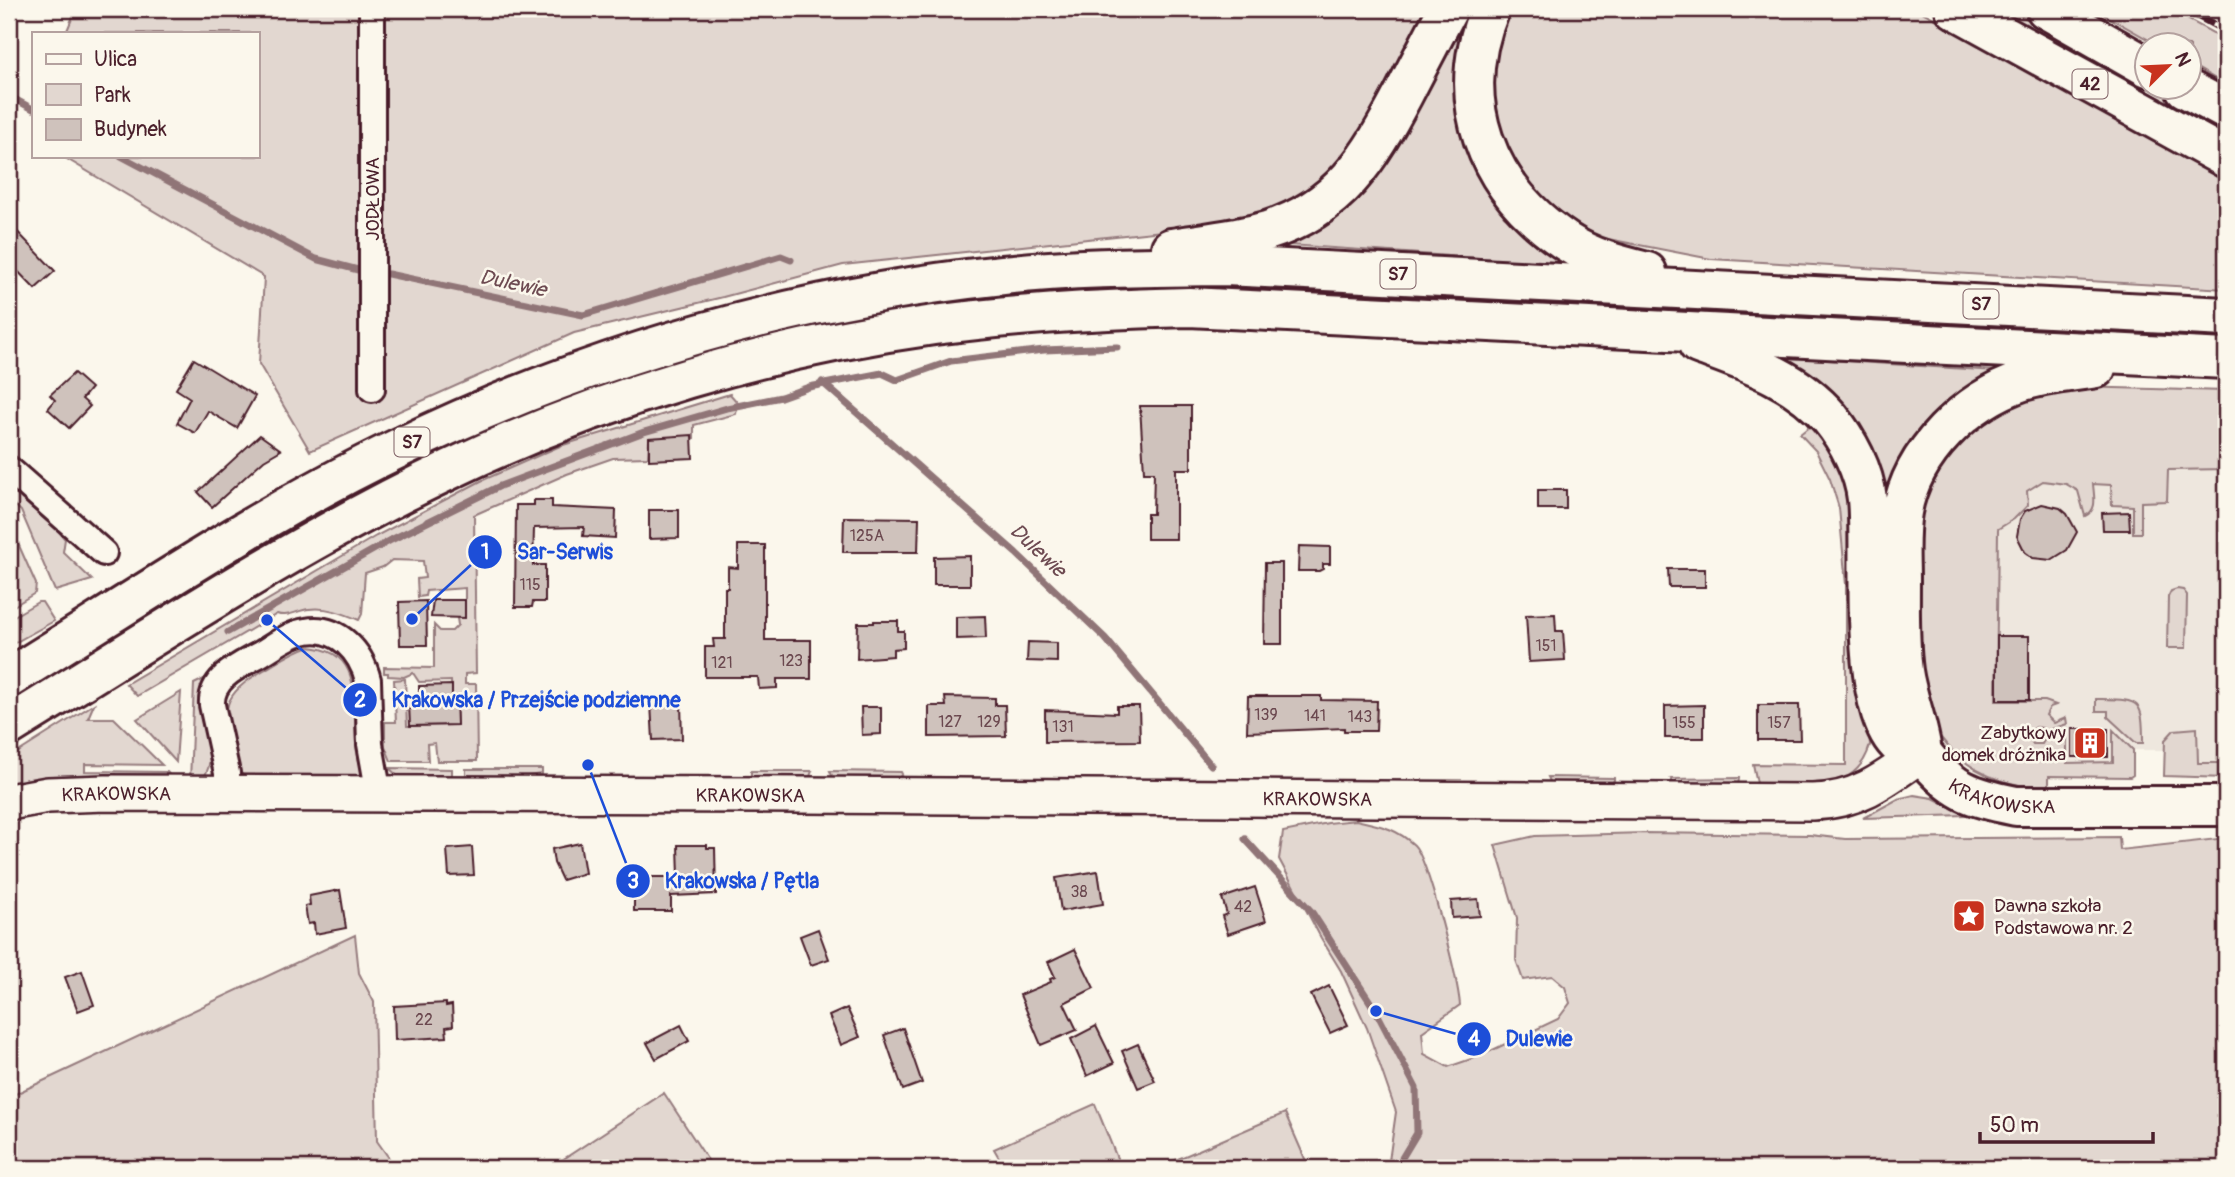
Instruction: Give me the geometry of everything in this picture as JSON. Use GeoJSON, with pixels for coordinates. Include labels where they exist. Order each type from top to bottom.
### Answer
{"type":"FeatureCollection","features":[{"type":"Feature","properties":{"kind":"main road"},"geometry":{"type":"LineString","coordinates":[[1060,270],[1112,257],[1264,232],[1304,215],[1329,200],[1352,177],[1377,143],[1448,9]]}},
{"type":"Feature","properties":{"kind":"main road"},"geometry":{"type":"LineString","coordinates":[[1490,9],[1480,35],[1474,63],[1477,121],[1491,159],[1519,200],[1549,229],[1588,254],[1614,264],[1735,292]]}},
{"type":"Feature","properties":{"kind":"main road","name":"42"},"geometry":{"type":"LineString","coordinates":[[1955,9],[2226,158]]}},
{"type":"Feature","properties":{"kind":"main road","name":"42"},"geometry":{"type":"LineString","coordinates":[[2046,9],[2134,60]]}},
{"type":"Feature","properties":{"kind":"main road"},"geometry":{"type":"LineString","coordinates":[[2204,98],[2226,110]]}},
{"type":"Feature","properties":{"kind":"main road","name":"S7"},"geometry":{"type":"LineString","coordinates":[[9,678],[327,485],[397,449],[534,388],[645,349],[723,326],[806,306],[928,284],[1060,270],[1226,266],[2226,317]]}},
{"type":"Feature","properties":{"kind":"main road","name":"S7"},"geometry":{"type":"LineString","coordinates":[[9,726],[286,557],[377,506],[452,469],[616,402],[697,376],[814,346],[889,332],[968,321],[1059,313],[1189,307],[2226,359]]}},
{"type":"Feature","properties":{"kind":"main road"},"geometry":{"type":"LineString","coordinates":[[1663,330],[1784,379],[1817,404],[1842,435],[1860,471],[1867,501],[1870,652],[1883,717],[1895,740],[1907,751],[1922,753],[1920,734],[1907,692],[1900,643],[1902,512],[1920,465],[1954,422],[1969,409],[2005,389],[2037,378],[2171,356]]}},
{"type":"Feature","properties":{"kind":"main road","name":"KRAKOWSKA"},"geometry":{"type":"LineString","coordinates":[[1922,753],[1938,773],[1957,789],[1986,800],[2016,806],[2226,806]]}},
{"type":"Feature","properties":{"kind":"street","name":"JODŁOWA"},"geometry":{"type":"LineString","coordinates":[[372,9],[372,389]]}},
{"type":"Feature","properties":{"kind":"street"},"geometry":{"type":"LineString","coordinates":[[9,469],[104,553]]}},
{"type":"Feature","properties":{"kind":"street"},"geometry":{"type":"LineString","coordinates":[[227,794],[227,773],[212,694],[229,672],[298,633],[316,630],[342,639],[357,653],[366,671],[370,744],[379,795]]}},
{"type":"Feature","properties":{"kind":"street","name":"KRAKOWSKA"},"geometry":{"type":"LineString","coordinates":[[9,802],[73,793],[1812,802],[1842,800],[1862,792],[1922,753]]}},
{"type":"Feature","properties":{"kind":"shaded area"},"geometry":{"type":"Polygon","coordinates":[[[1983,456],[2226,457],[2226,763],[2181,763],[2164,750],[2133,750],[2133,775],[2042,773],[1980,704],[1983,456]]]}},
{"type":"Feature","properties":{"kind":"green space"},"geometry":{"type":"Polygon","coordinates":[[[76,9],[1433,9],[1381,109],[1325,184],[1273,212],[1209,226],[843,265],[574,333],[310,451],[259,364],[264,277],[65,158],[259,158],[259,32],[66,32],[76,9]]]}},
{"type":"Feature","properties":{"kind":"green space"},"geometry":{"type":"Polygon","coordinates":[[[1464,9],[1478,9],[1457,58],[1459,129],[1480,175],[1504,216],[1566,264],[1274,244],[1464,9]]]}},
{"type":"Feature","properties":{"kind":"green space"},"geometry":{"type":"Polygon","coordinates":[[[1511,9],[1917,9],[2226,176],[2226,289],[1711,259],[1598,237],[1552,208],[1510,163],[1486,106],[1485,66],[1511,9]]]}},
{"type":"Feature","properties":{"kind":"green space"},"geometry":{"type":"Polygon","coordinates":[[[1983,9],[2009,9],[2134,78],[2134,92],[1983,9]]]}},
{"type":"Feature","properties":{"kind":"green space"},"geometry":{"type":"Polygon","coordinates":[[[2094,9],[2169,9],[2226,40],[2226,85],[2204,72],[2204,32],[2135,32],[2094,9]]]}},
{"type":"Feature","properties":{"kind":"green space"},"geometry":{"type":"Polygon","coordinates":[[[2153,102],[2178,102],[2226,128],[2226,142],[2153,102]]]}},
{"type":"Feature","properties":{"kind":"green space"},"geometry":{"type":"Polygon","coordinates":[[[1765,356],[2012,372],[1880,513],[1765,356]]]}},
{"type":"Feature","properties":{"kind":"green space"},"geometry":{"type":"Polygon","coordinates":[[[2077,387],[2226,391],[2226,469],[2168,470],[2167,501],[2141,502],[2141,533],[2133,533],[2133,506],[2112,505],[2111,485],[2093,484],[2094,507],[2085,516],[2078,491],[2066,484],[2043,481],[2027,491],[2028,505],[2014,519],[1998,529],[1996,701],[2045,701],[2056,705],[2050,707],[2046,715],[2054,723],[2066,718],[2067,724],[2046,731],[2036,727],[2031,731],[2030,739],[2033,744],[2042,744],[2047,735],[2067,728],[2067,763],[2113,762],[2113,730],[2133,750],[2133,775],[2130,777],[2049,776],[2049,785],[2137,786],[2134,789],[2040,788],[1985,774],[1961,759],[1941,738],[1923,707],[1912,560],[1926,490],[1954,445],[1993,416],[2031,398],[2077,387]]]}},
{"type":"Feature","properties":{"kind":"green space"},"geometry":{"type":"Polygon","coordinates":[[[730,394],[738,403],[736,414],[694,425],[694,438],[649,440],[648,457],[613,458],[567,474],[474,515],[476,673],[465,674],[465,684],[476,684],[477,761],[437,761],[435,743],[427,744],[428,761],[391,761],[385,746],[385,722],[396,722],[394,680],[405,679],[407,726],[457,725],[456,697],[452,696],[451,681],[419,682],[413,673],[404,677],[388,676],[388,673],[384,673],[384,667],[434,668],[434,625],[440,631],[452,631],[458,625],[457,618],[465,617],[465,588],[426,591],[425,596],[418,597],[417,579],[425,578],[423,561],[392,560],[383,567],[365,573],[362,614],[359,620],[322,609],[277,614],[137,696],[126,684],[376,536],[481,481],[560,446],[730,394]]]}},
{"type":"Feature","properties":{"kind":"green space"},"geometry":{"type":"Polygon","coordinates":[[[1814,423],[1850,487],[1870,745],[1863,762],[1852,773],[1839,780],[1808,786],[1757,783],[1753,764],[1846,765],[1846,585],[1839,508],[1830,479],[1816,451],[1800,434],[1814,423]]]}},
{"type":"Feature","properties":{"kind":"green space"},"geometry":{"type":"Polygon","coordinates":[[[9,488],[59,532],[65,539],[63,552],[92,580],[55,591],[21,511],[9,500],[9,488]]]}},
{"type":"Feature","properties":{"kind":"green space"},"geometry":{"type":"Polygon","coordinates":[[[9,523],[36,584],[35,593],[9,609],[9,523]]]}},
{"type":"Feature","properties":{"kind":"green space"},"geometry":{"type":"Polygon","coordinates":[[[2183,590],[2187,595],[2186,648],[2167,648],[2168,597],[2171,591],[2183,590]]]}},
{"type":"Feature","properties":{"kind":"green space"},"geometry":{"type":"Polygon","coordinates":[[[42,602],[54,621],[9,646],[9,619],[42,602]]]}},
{"type":"Feature","properties":{"kind":"green space"},"geometry":{"type":"Polygon","coordinates":[[[307,647],[327,651],[340,659],[348,670],[353,685],[355,736],[365,779],[252,782],[237,766],[227,721],[230,700],[247,680],[307,647]]]}},
{"type":"Feature","properties":{"kind":"green space"},"geometry":{"type":"Polygon","coordinates":[[[210,676],[200,705],[209,751],[209,767],[205,775],[190,781],[194,684],[210,676]]]}},
{"type":"Feature","properties":{"kind":"green space"},"geometry":{"type":"Polygon","coordinates":[[[181,692],[176,762],[137,719],[181,692]]]}},
{"type":"Feature","properties":{"kind":"green space"},"geometry":{"type":"Polygon","coordinates":[[[2096,699],[2130,701],[2136,704],[2142,717],[2143,743],[2136,743],[2108,717],[2108,711],[2096,711],[2096,699]]]}},
{"type":"Feature","properties":{"kind":"green space"},"geometry":{"type":"Polygon","coordinates":[[[94,704],[88,718],[114,718],[162,765],[85,764],[85,771],[167,772],[176,781],[9,789],[9,758],[94,704]]]}},
{"type":"Feature","properties":{"kind":"green space"},"geometry":{"type":"Polygon","coordinates":[[[2197,728],[2198,763],[2226,763],[2226,778],[2164,776],[2165,740],[2174,730],[2197,728]]]}},
{"type":"Feature","properties":{"kind":"green space"},"geometry":{"type":"Polygon","coordinates":[[[389,768],[452,769],[452,783],[401,779],[389,768]]]}},
{"type":"Feature","properties":{"kind":"green space"},"geometry":{"type":"Polygon","coordinates":[[[466,769],[542,769],[542,774],[466,784],[466,769]]]}},
{"type":"Feature","properties":{"kind":"green space"},"geometry":{"type":"Polygon","coordinates":[[[751,771],[812,771],[809,779],[751,779],[751,771]]]}},
{"type":"Feature","properties":{"kind":"green space"},"geometry":{"type":"Polygon","coordinates":[[[830,771],[902,774],[897,780],[834,780],[830,771]]]}},
{"type":"Feature","properties":{"kind":"green space"},"geometry":{"type":"Polygon","coordinates":[[[1548,777],[1614,780],[1610,786],[1552,786],[1548,777]]]}},
{"type":"Feature","properties":{"kind":"green space"},"geometry":{"type":"Polygon","coordinates":[[[1739,778],[1738,787],[1675,787],[1671,779],[1739,778]]]}},
{"type":"Feature","properties":{"kind":"green space"},"geometry":{"type":"Polygon","coordinates":[[[1914,795],[1933,798],[1967,815],[1863,818],[1898,799],[1914,795]]]}},
{"type":"Feature","properties":{"kind":"green space"},"geometry":{"type":"Polygon","coordinates":[[[1356,820],[1388,828],[1407,839],[1414,845],[1427,872],[1448,947],[1460,1005],[1422,1032],[1424,1054],[1448,1067],[1480,1056],[1558,1019],[1570,1003],[1565,987],[1552,976],[1523,980],[1516,960],[1517,918],[1495,845],[1535,836],[1645,833],[1810,835],[1845,839],[2119,837],[2120,850],[2226,838],[2226,1168],[1388,1168],[1396,1112],[1367,1028],[1341,971],[1279,859],[1283,832],[1356,820]]]}},
{"type":"Feature","properties":{"kind":"green space"},"geometry":{"type":"Polygon","coordinates":[[[355,935],[359,973],[374,1002],[377,1141],[396,1168],[9,1168],[9,1097],[355,935]]]}},
{"type":"Feature","properties":{"kind":"green space"},"geometry":{"type":"Polygon","coordinates":[[[664,1093],[713,1168],[550,1168],[664,1093]]]}},
{"type":"Feature","properties":{"kind":"green space"},"geometry":{"type":"Polygon","coordinates":[[[1095,1104],[1121,1168],[1005,1168],[994,1149],[1095,1104]]]}},
{"type":"Feature","properties":{"kind":"green space"},"geometry":{"type":"Polygon","coordinates":[[[1285,1113],[1309,1168],[1157,1168],[1285,1113]]]}},
{"type":"Feature","properties":{"kind":"building"},"geometry":{"type":"Polygon","coordinates":[[[9,223],[55,271],[35,289],[9,262],[9,223]]]}},
{"type":"Feature","properties":{"kind":"building"},"geometry":{"type":"Polygon","coordinates":[[[194,359],[255,396],[237,428],[208,411],[195,433],[177,423],[190,398],[176,389],[194,359]]]}},
{"type":"Feature","properties":{"kind":"building"},"geometry":{"type":"Polygon","coordinates":[[[74,373],[91,388],[82,399],[90,406],[69,428],[48,409],[55,400],[50,395],[74,373]]]}},
{"type":"Feature","properties":{"kind":"building"},"geometry":{"type":"Polygon","coordinates":[[[1140,406],[1191,406],[1191,469],[1176,469],[1176,539],[1147,539],[1147,514],[1153,514],[1154,472],[1144,472],[1140,406]]]}},
{"type":"Feature","properties":{"kind":"building"},"geometry":{"type":"Polygon","coordinates":[[[260,435],[281,450],[264,460],[212,507],[198,492],[260,435]]]}},
{"type":"Feature","properties":{"kind":"building"},"geometry":{"type":"Polygon","coordinates":[[[692,435],[693,458],[649,460],[649,438],[692,435]]]}},
{"type":"Feature","properties":{"kind":"building"},"geometry":{"type":"Polygon","coordinates":[[[1538,490],[1566,490],[1566,509],[1538,509],[1538,490]]]}},
{"type":"Feature","properties":{"kind":"building"},"geometry":{"type":"Polygon","coordinates":[[[534,500],[552,500],[552,507],[616,510],[615,538],[583,536],[584,527],[534,528],[533,565],[545,565],[545,602],[533,602],[532,607],[515,607],[516,505],[534,505],[534,500]]]}},
{"type":"Feature","properties":{"kind":"building"},"geometry":{"type":"Polygon","coordinates":[[[2042,504],[2060,508],[2067,514],[2077,532],[2067,550],[2051,560],[2033,558],[2025,552],[2017,536],[2020,519],[2025,511],[2042,504]]]}},
{"type":"Feature","properties":{"kind":"building"},"geometry":{"type":"Polygon","coordinates":[[[649,510],[679,510],[679,538],[649,539],[649,510]]]}},
{"type":"Feature","properties":{"kind":"building"},"geometry":{"type":"Polygon","coordinates":[[[2129,512],[2130,530],[2103,530],[2102,513],[2129,512]]]}},
{"type":"Feature","properties":{"kind":"building"},"geometry":{"type":"Polygon","coordinates":[[[844,517],[919,518],[918,552],[843,552],[844,517]]]}},
{"type":"Feature","properties":{"kind":"building"},"geometry":{"type":"Polygon","coordinates":[[[738,545],[765,545],[765,640],[811,640],[811,679],[777,679],[777,688],[759,689],[758,677],[705,677],[705,647],[714,647],[713,639],[725,639],[725,588],[728,588],[728,567],[738,568],[738,545]]]}},
{"type":"Feature","properties":{"kind":"building"},"geometry":{"type":"Polygon","coordinates":[[[1299,546],[1330,547],[1330,564],[1323,564],[1323,569],[1319,571],[1298,571],[1299,546]]]}},
{"type":"Feature","properties":{"kind":"building"},"geometry":{"type":"Polygon","coordinates":[[[970,556],[970,585],[934,585],[934,557],[970,556]]]}},
{"type":"Feature","properties":{"kind":"building"},"geometry":{"type":"Polygon","coordinates":[[[1265,563],[1282,563],[1282,644],[1264,644],[1265,563]]]}},
{"type":"Feature","properties":{"kind":"building"},"geometry":{"type":"Polygon","coordinates":[[[1668,569],[1705,569],[1705,587],[1669,587],[1668,569]]]}},
{"type":"Feature","properties":{"kind":"building"},"geometry":{"type":"Polygon","coordinates":[[[433,600],[465,600],[465,618],[431,617],[433,600]]]}},
{"type":"Feature","properties":{"kind":"building"},"geometry":{"type":"Polygon","coordinates":[[[426,601],[427,645],[400,645],[399,602],[426,601]]]}},
{"type":"Feature","properties":{"kind":"building"},"geometry":{"type":"Polygon","coordinates":[[[1555,614],[1556,631],[1563,631],[1565,660],[1529,662],[1526,615],[1555,614]]]}},
{"type":"Feature","properties":{"kind":"building"},"geometry":{"type":"Polygon","coordinates":[[[985,616],[986,638],[956,639],[956,617],[985,616]]]}},
{"type":"Feature","properties":{"kind":"building"},"geometry":{"type":"Polygon","coordinates":[[[898,621],[898,631],[904,631],[904,648],[893,649],[893,656],[857,659],[858,623],[898,621]]]}},
{"type":"Feature","properties":{"kind":"building"},"geometry":{"type":"Polygon","coordinates":[[[1997,636],[2029,636],[2029,700],[1997,700],[1997,636]]]}},
{"type":"Feature","properties":{"kind":"building"},"geometry":{"type":"Polygon","coordinates":[[[1028,642],[1057,643],[1057,662],[1027,661],[1028,642]]]}},
{"type":"Feature","properties":{"kind":"building"},"geometry":{"type":"Polygon","coordinates":[[[452,685],[452,696],[456,696],[457,725],[410,726],[409,704],[419,704],[419,686],[452,685]]]}},
{"type":"Feature","properties":{"kind":"building"},"geometry":{"type":"Polygon","coordinates":[[[1248,696],[1321,696],[1321,700],[1377,701],[1376,731],[1344,731],[1344,728],[1247,732],[1248,696]]]}},
{"type":"Feature","properties":{"kind":"building"},"geometry":{"type":"Polygon","coordinates":[[[945,697],[995,698],[995,705],[1005,705],[1006,736],[929,737],[929,706],[946,706],[945,697]]]}},
{"type":"Feature","properties":{"kind":"building"},"geometry":{"type":"Polygon","coordinates":[[[681,702],[682,739],[653,740],[651,703],[681,702]]]}},
{"type":"Feature","properties":{"kind":"building"},"geometry":{"type":"Polygon","coordinates":[[[1704,705],[1704,738],[1665,738],[1665,706],[1704,705]]]}},
{"type":"Feature","properties":{"kind":"building"},"geometry":{"type":"Polygon","coordinates":[[[1758,705],[1799,705],[1800,740],[1758,740],[1758,705]]]}},
{"type":"Feature","properties":{"kind":"building"},"geometry":{"type":"Polygon","coordinates":[[[1117,706],[1139,706],[1140,741],[1045,742],[1045,710],[1117,713],[1117,706]]]}},
{"type":"Feature","properties":{"kind":"building"},"geometry":{"type":"Polygon","coordinates":[[[861,707],[881,707],[881,734],[862,735],[861,707]]]}},
{"type":"Feature","properties":{"kind":"building","name":"Zabytkowy domek dróżnika"},"geometry":{"type":"Polygon","coordinates":[[[2072,729],[2108,729],[2108,757],[2072,757],[2072,729]]]}},
{"type":"Feature","properties":{"kind":"building"},"geometry":{"type":"Polygon","coordinates":[[[580,843],[585,873],[562,880],[554,863],[552,849],[580,843]]]}},
{"type":"Feature","properties":{"kind":"building"},"geometry":{"type":"Polygon","coordinates":[[[678,845],[707,845],[707,848],[715,848],[716,894],[671,896],[671,911],[634,911],[634,877],[679,877],[678,845]]]}},
{"type":"Feature","properties":{"kind":"building"},"geometry":{"type":"Polygon","coordinates":[[[472,847],[474,875],[449,876],[447,849],[472,847]]]}},
{"type":"Feature","properties":{"kind":"building"},"geometry":{"type":"Polygon","coordinates":[[[1098,871],[1103,904],[1061,911],[1056,878],[1098,871]]]}},
{"type":"Feature","properties":{"kind":"building"},"geometry":{"type":"Polygon","coordinates":[[[1255,887],[1266,921],[1228,934],[1222,916],[1227,914],[1222,898],[1255,887]]]}},
{"type":"Feature","properties":{"kind":"building"},"geometry":{"type":"Polygon","coordinates":[[[340,890],[346,928],[315,934],[314,923],[308,924],[305,906],[310,905],[309,896],[340,890]]]}},
{"type":"Feature","properties":{"kind":"building"},"geometry":{"type":"Polygon","coordinates":[[[1478,899],[1480,916],[1452,918],[1451,901],[1478,899]]]}},
{"type":"Feature","properties":{"kind":"building"},"geometry":{"type":"Polygon","coordinates":[[[818,929],[829,959],[811,965],[800,936],[818,929]]]}},
{"type":"Feature","properties":{"kind":"building"},"geometry":{"type":"Polygon","coordinates":[[[1075,949],[1094,988],[1064,1003],[1077,1030],[1041,1045],[1020,995],[1051,982],[1050,979],[1055,977],[1048,962],[1075,949]]]}},
{"type":"Feature","properties":{"kind":"building"},"geometry":{"type":"Polygon","coordinates":[[[82,971],[94,1005],[78,1011],[65,977],[82,971]]]}},
{"type":"Feature","properties":{"kind":"building"},"geometry":{"type":"Polygon","coordinates":[[[1329,986],[1348,1025],[1330,1033],[1311,995],[1329,986]]]}},
{"type":"Feature","properties":{"kind":"building"},"geometry":{"type":"Polygon","coordinates":[[[446,1003],[446,1006],[452,1005],[453,1026],[446,1027],[447,1037],[395,1040],[394,1006],[446,1003]]]}},
{"type":"Feature","properties":{"kind":"building"},"geometry":{"type":"Polygon","coordinates":[[[847,1008],[860,1037],[841,1045],[829,1016],[847,1008]]]}},
{"type":"Feature","properties":{"kind":"building"},"geometry":{"type":"Polygon","coordinates":[[[681,1025],[689,1041],[656,1059],[647,1043],[681,1025]]]}},
{"type":"Feature","properties":{"kind":"building"},"geometry":{"type":"Polygon","coordinates":[[[1096,1026],[1114,1063],[1087,1076],[1071,1039],[1096,1026]]]}},
{"type":"Feature","properties":{"kind":"building"},"geometry":{"type":"Polygon","coordinates":[[[903,1028],[922,1083],[903,1090],[884,1035],[903,1028]]]}},
{"type":"Feature","properties":{"kind":"building"},"geometry":{"type":"Polygon","coordinates":[[[1138,1044],[1155,1081],[1138,1088],[1122,1051],[1138,1044]]]}},
{"type":"Feature","properties":{"kind":"waterway","name":"Dulewie"},"geometry":{"type":"LineString","coordinates":[[9,96],[32,108]]}},
{"type":"Feature","properties":{"kind":"waterway","name":"Dulewie"},"geometry":{"type":"LineString","coordinates":[[125,158],[316,259],[358,270]]}},
{"type":"Feature","properties":{"kind":"waterway","name":"Dulewie"},"geometry":{"type":"LineString","coordinates":[[388,274],[583,315],[781,256],[791,260]]}},
{"type":"Feature","properties":{"kind":"waterway"},"geometry":{"type":"LineString","coordinates":[[228,632],[391,540],[500,486],[644,432],[727,408],[781,397],[809,387],[882,373],[897,380],[951,361],[1044,350],[1117,347]]}},
{"type":"Feature","properties":{"kind":"waterway","name":"Dulewie"},"geometry":{"type":"LineString","coordinates":[[822,382],[1016,553],[1105,638],[1211,765]]}},
{"type":"Feature","properties":{"kind":"waterway","name":"Dulewie"},"geometry":{"type":"LineString","coordinates":[[1245,839],[1311,911],[1376,1011],[1416,1088],[1417,1133],[1402,1158],[1401,1168]]}},
{"type":"Feature","properties":{"kind":"railway"},"geometry":{"type":"LineString","coordinates":[[2185,9],[2226,31]]}},
{"type":"Feature","properties":{"kind":"place","name":"Sar-Serwis"},"geometry":{"type":"Point","coordinates":[412,619]}},
{"type":"Feature","properties":{"kind":"place","name":"Krakowska / Przejście podziemne"},"geometry":{"type":"Point","coordinates":[267,620]}},
{"type":"Feature","properties":{"kind":"place","name":"Zabytkowy domek dróżnika"},"geometry":{"type":"Point","coordinates":[2090,743]}},
{"type":"Feature","properties":{"kind":"place","name":"Krakowska / Pętla"},"geometry":{"type":"Point","coordinates":[588,765]}},
{"type":"Feature","properties":{"kind":"place","name":"Dawna szkoła Podstawowa nr. 2"},"geometry":{"type":"Point","coordinates":[1969,916]}},
{"type":"Feature","properties":{"kind":"place","name":"Dulewie"},"geometry":{"type":"Point","coordinates":[1376,1011]}}]}
